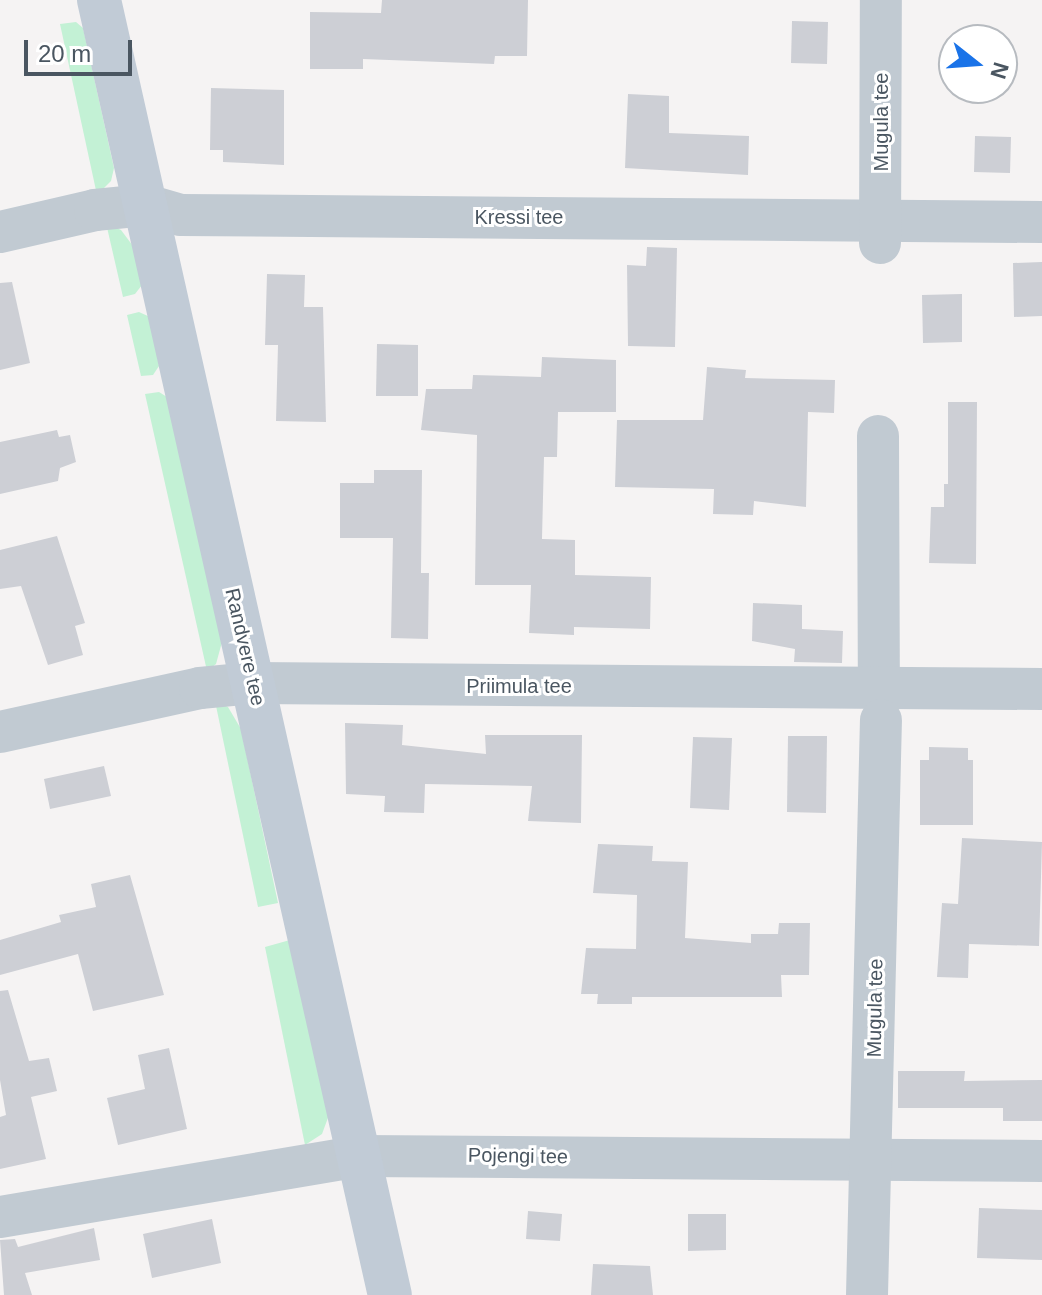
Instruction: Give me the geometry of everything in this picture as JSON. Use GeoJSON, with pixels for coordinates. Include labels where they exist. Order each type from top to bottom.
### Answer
{"type":"FeatureCollection","features":[{"type":"Feature","properties":{"kind":"main road","name":"Randvere tee"},"geometry":{"type":"LineString","coordinates":[[99,0],[390,1295]]}},
{"type":"Feature","properties":{"kind":"street","name":"Mugula tee"},"geometry":{"type":"LineString","coordinates":[[880,231],[881,0]]}},
{"type":"Feature","properties":{"kind":"street","name":"Kressi tee"},"geometry":{"type":"LineString","coordinates":[[0,232],[95,210],[146,205],[180,215],[880,231],[1042,222]]}},
{"type":"Feature","properties":{"kind":"street","name":"Mugula tee"},"geometry":{"type":"LineString","coordinates":[[867,1295],[880,703],[878,436]]}},
{"type":"Feature","properties":{"kind":"street","name":"Priimula tee"},"geometry":{"type":"LineString","coordinates":[[0,732],[200,688],[253,683],[880,703],[1042,689]]}},
{"type":"Feature","properties":{"kind":"street","name":"Pojengi tee"},"geometry":{"type":"LineString","coordinates":[[0,1217],[360,1156],[1042,1161]]}},
{"type":"Feature","properties":{"kind":"green space"},"geometry":{"type":"Polygon","coordinates":[[[76,22],[83,28],[114,168],[111,181],[97,195],[60,24],[76,22]]]}},
{"type":"Feature","properties":{"kind":"green space"},"geometry":{"type":"Polygon","coordinates":[[[106,223],[121,230],[133,246],[142,285],[135,294],[123,297],[106,223]]]}},
{"type":"Feature","properties":{"kind":"green space"},"geometry":{"type":"Polygon","coordinates":[[[139,312],[150,317],[159,366],[153,375],[141,376],[127,315],[139,312]]]}},
{"type":"Feature","properties":{"kind":"green space"},"geometry":{"type":"Polygon","coordinates":[[[159,392],[167,397],[222,642],[216,664],[207,671],[145,394],[159,392]]]}},
{"type":"Feature","properties":{"kind":"green space"},"geometry":{"type":"Polygon","coordinates":[[[215,701],[228,707],[241,729],[278,903],[258,907],[215,701]]]}},
{"type":"Feature","properties":{"kind":"green space"},"geometry":{"type":"Polygon","coordinates":[[[290,940],[329,1115],[322,1134],[305,1145],[265,947],[290,940]]]}},
{"type":"Feature","properties":{"kind":"building"},"geometry":{"type":"Polygon","coordinates":[[[382,0],[528,0],[527,56],[495,56],[494,64],[363,59],[363,69],[310,69],[310,12],[381,13],[382,0]]]}},
{"type":"Feature","properties":{"kind":"building"},"geometry":{"type":"Polygon","coordinates":[[[792,21],[828,22],[827,64],[791,63],[792,21]]]}},
{"type":"Feature","properties":{"kind":"building"},"geometry":{"type":"Polygon","coordinates":[[[211,88],[284,90],[284,165],[223,162],[223,150],[210,150],[211,88]]]}},
{"type":"Feature","properties":{"kind":"building"},"geometry":{"type":"Polygon","coordinates":[[[628,94],[669,96],[669,133],[749,136],[748,175],[625,168],[628,94]]]}},
{"type":"Feature","properties":{"kind":"building"},"geometry":{"type":"Polygon","coordinates":[[[975,136],[1011,137],[1010,173],[974,172],[975,136]]]}},
{"type":"Feature","properties":{"kind":"building"},"geometry":{"type":"Polygon","coordinates":[[[647,247],[677,248],[675,347],[628,346],[627,265],[646,266],[647,247]]]}},
{"type":"Feature","properties":{"kind":"building"},"geometry":{"type":"Polygon","coordinates":[[[1042,262],[1042,316],[1014,317],[1013,263],[1042,262]]]}},
{"type":"Feature","properties":{"kind":"building"},"geometry":{"type":"Polygon","coordinates":[[[267,274],[305,275],[304,307],[323,307],[326,422],[276,421],[278,345],[265,345],[267,274]]]}},
{"type":"Feature","properties":{"kind":"building"},"geometry":{"type":"Polygon","coordinates":[[[12,282],[30,363],[0,370],[0,283],[12,282]]]}},
{"type":"Feature","properties":{"kind":"building"},"geometry":{"type":"Polygon","coordinates":[[[962,294],[962,342],[923,343],[922,295],[962,294]]]}},
{"type":"Feature","properties":{"kind":"building"},"geometry":{"type":"Polygon","coordinates":[[[377,344],[418,345],[418,396],[376,396],[377,344]]]}},
{"type":"Feature","properties":{"kind":"building"},"geometry":{"type":"Polygon","coordinates":[[[542,357],[616,360],[616,412],[558,412],[557,457],[544,457],[542,539],[575,540],[575,575],[651,577],[650,629],[574,627],[574,635],[529,633],[531,585],[475,585],[477,435],[421,430],[426,389],[472,389],[473,375],[541,377],[542,357]]]}},
{"type":"Feature","properties":{"kind":"building"},"geometry":{"type":"Polygon","coordinates":[[[707,367],[746,370],[745,378],[835,380],[834,413],[808,412],[806,507],[754,501],[753,515],[713,514],[714,489],[615,487],[617,420],[703,420],[707,367]]]}},
{"type":"Feature","properties":{"kind":"building"},"geometry":{"type":"Polygon","coordinates":[[[948,402],[977,402],[976,564],[929,563],[931,507],[944,507],[944,484],[948,484],[948,402]]]}},
{"type":"Feature","properties":{"kind":"building"},"geometry":{"type":"Polygon","coordinates":[[[57,430],[59,437],[70,435],[76,462],[60,468],[58,481],[0,494],[0,442],[57,430]]]}},
{"type":"Feature","properties":{"kind":"building"},"geometry":{"type":"Polygon","coordinates":[[[374,470],[422,470],[421,573],[429,573],[428,639],[391,638],[393,538],[340,538],[340,483],[374,483],[374,470]]]}},
{"type":"Feature","properties":{"kind":"building"},"geometry":{"type":"Polygon","coordinates":[[[57,536],[85,623],[75,626],[83,655],[48,665],[21,586],[0,589],[0,550],[57,536]]]}},
{"type":"Feature","properties":{"kind":"building"},"geometry":{"type":"Polygon","coordinates":[[[753,603],[802,605],[802,629],[843,631],[842,663],[794,662],[795,649],[752,641],[753,603]]]}},
{"type":"Feature","properties":{"kind":"building"},"geometry":{"type":"Polygon","coordinates":[[[345,723],[403,725],[402,745],[486,754],[485,735],[582,735],[581,823],[528,821],[532,786],[425,784],[424,813],[384,812],[385,796],[346,794],[345,723]]]}},
{"type":"Feature","properties":{"kind":"building"},"geometry":{"type":"Polygon","coordinates":[[[788,736],[827,736],[826,813],[787,812],[788,736]]]}},
{"type":"Feature","properties":{"kind":"building"},"geometry":{"type":"Polygon","coordinates":[[[693,737],[732,738],[729,810],[690,808],[693,737]]]}},
{"type":"Feature","properties":{"kind":"building"},"geometry":{"type":"Polygon","coordinates":[[[929,747],[968,748],[968,760],[973,760],[973,825],[920,825],[920,760],[929,760],[929,747]]]}},
{"type":"Feature","properties":{"kind":"building"},"geometry":{"type":"Polygon","coordinates":[[[104,766],[111,796],[50,809],[44,779],[104,766]]]}},
{"type":"Feature","properties":{"kind":"building"},"geometry":{"type":"Polygon","coordinates":[[[962,838],[1042,842],[1039,946],[969,944],[968,978],[937,977],[942,903],[958,904],[962,838]]]}},
{"type":"Feature","properties":{"kind":"building"},"geometry":{"type":"Polygon","coordinates":[[[598,844],[653,846],[652,861],[688,862],[685,938],[751,943],[751,934],[778,934],[779,923],[810,923],[809,975],[781,975],[782,997],[632,997],[632,1004],[597,1004],[598,994],[581,994],[586,948],[636,949],[637,895],[593,893],[598,844]]]}},
{"type":"Feature","properties":{"kind":"building"},"geometry":{"type":"Polygon","coordinates":[[[130,875],[164,995],[93,1011],[78,954],[0,975],[0,940],[61,922],[59,915],[96,907],[91,884],[130,875]]]}},
{"type":"Feature","properties":{"kind":"building"},"geometry":{"type":"Polygon","coordinates":[[[8,990],[29,1061],[49,1058],[57,1091],[31,1097],[46,1159],[0,1169],[0,1117],[6,1115],[0,1080],[0,991],[8,990]]]}},
{"type":"Feature","properties":{"kind":"building"},"geometry":{"type":"Polygon","coordinates":[[[169,1048],[187,1129],[118,1145],[107,1098],[145,1089],[138,1055],[169,1048]]]}},
{"type":"Feature","properties":{"kind":"building"},"geometry":{"type":"Polygon","coordinates":[[[898,1071],[965,1071],[964,1081],[1042,1080],[1042,1121],[1003,1121],[1003,1108],[898,1108],[898,1071]]]}},
{"type":"Feature","properties":{"kind":"building"},"geometry":{"type":"Polygon","coordinates":[[[979,1208],[1042,1210],[1042,1260],[977,1258],[979,1208]]]}},
{"type":"Feature","properties":{"kind":"building"},"geometry":{"type":"Polygon","coordinates":[[[528,1211],[562,1214],[560,1241],[526,1239],[528,1211]]]}},
{"type":"Feature","properties":{"kind":"building"},"geometry":{"type":"Polygon","coordinates":[[[688,1214],[726,1214],[726,1250],[688,1251],[688,1214]]]}},
{"type":"Feature","properties":{"kind":"building"},"geometry":{"type":"Polygon","coordinates":[[[212,1219],[221,1263],[152,1278],[143,1234],[212,1219]]]}},
{"type":"Feature","properties":{"kind":"building"},"geometry":{"type":"Polygon","coordinates":[[[94,1228],[100,1260],[25,1273],[32,1295],[4,1295],[0,1240],[15,1239],[18,1247],[94,1228]]]}},
{"type":"Feature","properties":{"kind":"building"},"geometry":{"type":"Polygon","coordinates":[[[593,1264],[650,1266],[653,1295],[591,1295],[593,1264]]]}}]}
